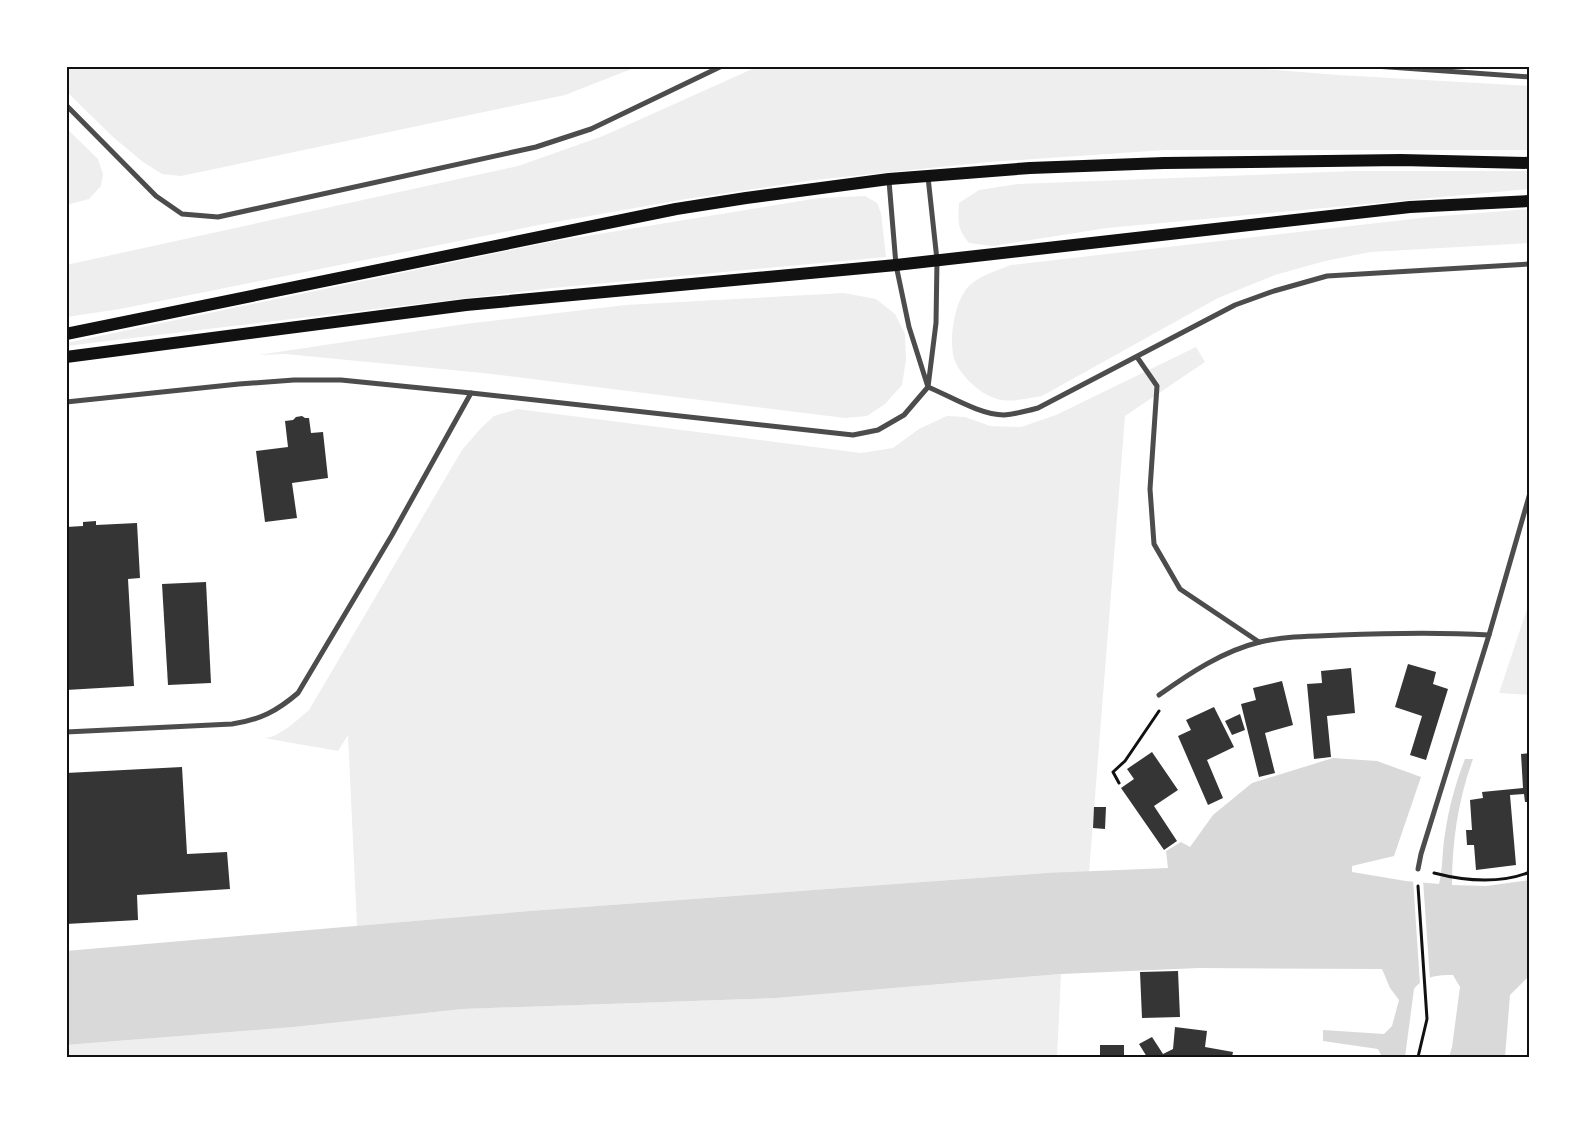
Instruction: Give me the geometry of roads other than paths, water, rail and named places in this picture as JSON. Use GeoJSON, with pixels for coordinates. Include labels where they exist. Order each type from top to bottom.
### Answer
{"type":"FeatureCollection","features":[{"type":"Feature","properties":{"kind":"main road"},"geometry":{"type":"LineString","coordinates":[[66,334],[676,209],[928,174],[1164,163],[1401,160],[1530,163]]}},
{"type":"Feature","properties":{"kind":"main road"},"geometry":{"type":"LineString","coordinates":[[66,357],[466,305],[896,265],[1410,207],[1530,202]]}},
{"type":"Feature","properties":{"kind":"street"},"geometry":{"type":"LineString","coordinates":[[66,105],[156,196],[182,214],[218,218],[536,147],[591,129],[722,66]]}},
{"type":"Feature","properties":{"kind":"street"},"geometry":{"type":"LineString","coordinates":[[1375,66],[1530,77]]}},
{"type":"Feature","properties":{"kind":"street"},"geometry":{"type":"LineString","coordinates":[[66,402],[294,380],[341,380],[471,392],[853,435],[878,430],[904,415],[928,387],[936,322],[937,260],[928,174]]}},
{"type":"Feature","properties":{"kind":"street"},"geometry":{"type":"LineString","coordinates":[[889,179],[896,265],[909,327],[928,387],[983,411],[1004,414],[1014,414],[1038,408],[1235,305],[1274,291],[1327,276],[1530,264]]}},
{"type":"Feature","properties":{"kind":"street"},"geometry":{"type":"LineString","coordinates":[[1136,357],[1157,386],[1150,489],[1154,544],[1180,590],[1259,642]]}},
{"type":"Feature","properties":{"kind":"street"},"geometry":{"type":"LineString","coordinates":[[66,732],[248,722],[282,706],[298,693],[392,535],[471,392]]}},
{"type":"Feature","properties":{"kind":"street"},"geometry":{"type":"LineString","coordinates":[[1418,869],[1530,493]]}},
{"type":"Feature","properties":{"kind":"street"},"geometry":{"type":"LineString","coordinates":[[1160,696],[1209,663],[1259,642],[1302,636],[1381,633],[1434,632],[1489,635]]}}]}
